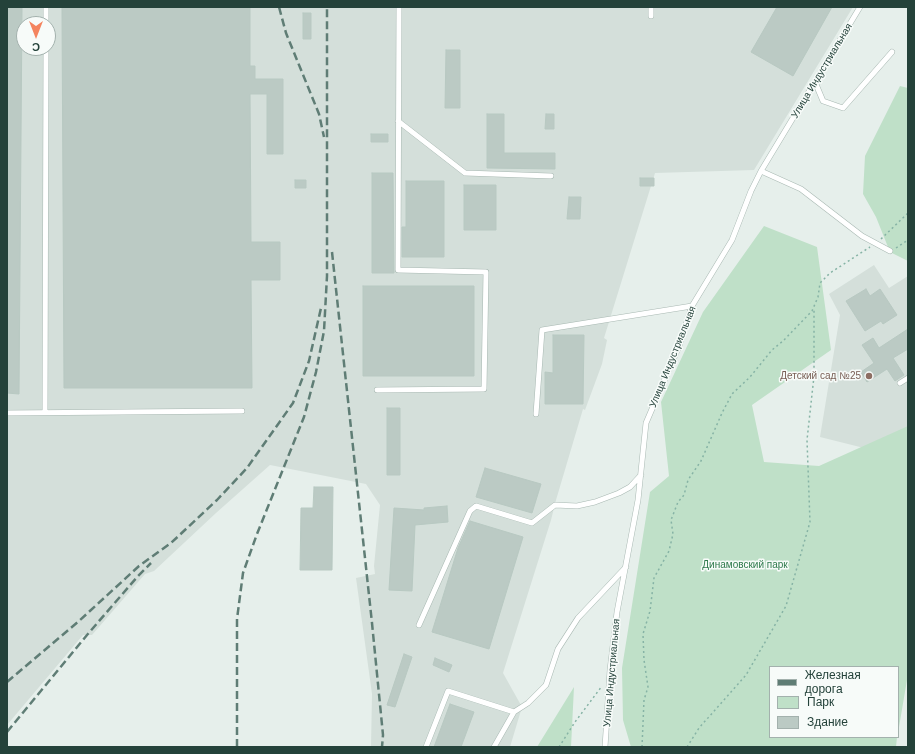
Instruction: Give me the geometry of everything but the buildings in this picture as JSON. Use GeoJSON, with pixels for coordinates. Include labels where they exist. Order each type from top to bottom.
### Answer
{"type":"FeatureCollection","features":[{"type":"Feature","properties":{"kind":"lane"},"geometry":{"type":"LineString","coordinates":[[377,390],[484,389],[486,272],[398,270],[399,7]]}},
{"type":"Feature","properties":{"kind":"lane"},"geometry":{"type":"LineString","coordinates":[[651,7],[651,16]]}},
{"type":"Feature","properties":{"kind":"lane","name":"Улица Индустриальная"},"geometry":{"type":"LineString","coordinates":[[606,747],[617,612],[627,567],[638,500],[646,423],[679,346],[692,306],[732,240],[751,191],[762,170],[860,7]]}},
{"type":"Feature","properties":{"kind":"lane"},"geometry":{"type":"LineString","coordinates":[[815,82],[823,101],[843,108],[892,52]]}},
{"type":"Feature","properties":{"kind":"lane"},"geometry":{"type":"LineString","coordinates":[[45,412],[46,56]]}},
{"type":"Feature","properties":{"kind":"lane"},"geometry":{"type":"LineString","coordinates":[[398,121],[465,173],[551,176]]}},
{"type":"Feature","properties":{"kind":"lane"},"geometry":{"type":"LineString","coordinates":[[762,170],[801,189],[862,236],[890,251]]}},
{"type":"Feature","properties":{"kind":"lane"},"geometry":{"type":"LineString","coordinates":[[536,414],[542,330],[692,306]]}},
{"type":"Feature","properties":{"kind":"lane"},"geometry":{"type":"LineString","coordinates":[[900,383],[908,378]]}},
{"type":"Feature","properties":{"kind":"lane"},"geometry":{"type":"LineString","coordinates":[[7,413],[242,411]]}},
{"type":"Feature","properties":{"kind":"lane"},"geometry":{"type":"LineString","coordinates":[[419,625],[470,511],[476,506],[532,523],[555,505],[577,506],[619,493],[630,487],[641,475]]}},
{"type":"Feature","properties":{"kind":"lane"},"geometry":{"type":"LineString","coordinates":[[494,747],[514,712],[528,703],[546,685],[558,650],[578,618],[627,567]]}},
{"type":"Feature","properties":{"kind":"lane"},"geometry":{"type":"LineString","coordinates":[[426,747],[448,691],[514,712]]}},
{"type":"Feature","properties":{"kind":"path"},"geometry":{"type":"LineString","coordinates":[[642,747],[644,700],[648,687],[644,660],[643,634],[650,611],[654,578],[668,551],[673,534],[671,520],[678,502],[684,495],[688,480],[701,461],[732,394],[750,377],[772,350],[783,341],[812,311],[818,297],[820,283],[830,273],[875,244],[908,212]]}},
{"type":"Feature","properties":{"kind":"path"},"geometry":{"type":"LineString","coordinates":[[890,251],[908,240]]}},
{"type":"Feature","properties":{"kind":"path"},"geometry":{"type":"LineString","coordinates":[[687,747],[699,728],[746,674],[786,606],[810,522],[807,440],[814,376],[814,307]]}},
{"type":"Feature","properties":{"kind":"path"},"geometry":{"type":"LineString","coordinates":[[559,747],[600,686],[610,684]]}},
{"type":"Feature","properties":{"kind":"shaded area"},"geometry":{"type":"Polygon","coordinates":[[[7,7],[853,7],[754,170],[655,173],[604,338],[607,340],[602,364],[585,410],[583,409],[551,520],[503,673],[522,707],[510,747],[371,747],[372,694],[356,578],[375,574],[374,566],[380,505],[366,484],[270,465],[154,571],[145,574],[92,635],[83,635],[7,725],[7,7]]]}},
{"type":"Feature","properties":{"kind":"shaded area","name":"Детский сад №25"},"geometry":{"type":"Polygon","coordinates":[[[874,265],[889,288],[908,276],[908,459],[820,437],[840,315],[829,294],[874,265]]]}},
{"type":"Feature","properties":{"kind":"green space"},"geometry":{"type":"Polygon","coordinates":[[[900,86],[908,88],[908,261],[890,252],[876,217],[863,194],[865,156],[900,86]]]}},
{"type":"Feature","properties":{"kind":"green space","name":"Динамовский парк"},"geometry":{"type":"Polygon","coordinates":[[[764,226],[817,247],[831,350],[752,405],[764,462],[819,466],[908,426],[908,674],[899,727],[899,666],[769,666],[769,738],[897,738],[896,747],[631,747],[623,720],[622,668],[650,492],[669,476],[661,402],[703,312],[764,226]]]}},
{"type":"Feature","properties":{"kind":"green space"},"geometry":{"type":"Polygon","coordinates":[[[574,687],[571,747],[537,747],[574,687]]]}},
{"type":"Feature","properties":{"kind":"railway"},"geometry":{"type":"LineString","coordinates":[[279,7],[286,33],[319,114],[324,137]]}},
{"type":"Feature","properties":{"kind":"railway"},"geometry":{"type":"LineString","coordinates":[[237,747],[237,619],[243,573],[304,417],[316,372],[324,331],[327,276],[327,7]]}},
{"type":"Feature","properties":{"kind":"railway"},"geometry":{"type":"LineString","coordinates":[[332,252],[372,623],[383,735],[382,747]]}},
{"type":"Feature","properties":{"kind":"railway"},"geometry":{"type":"LineString","coordinates":[[7,682],[79,621],[139,566],[171,543],[217,500],[247,468],[293,403],[309,361],[321,308]]}},
{"type":"Feature","properties":{"kind":"railway"},"geometry":{"type":"LineString","coordinates":[[7,732],[87,635],[151,563]]}},
{"type":"Feature","properties":{"kind":"place","name":"Детский сад №25"},"geometry":{"type":"Point","coordinates":[869,376]}}]}
